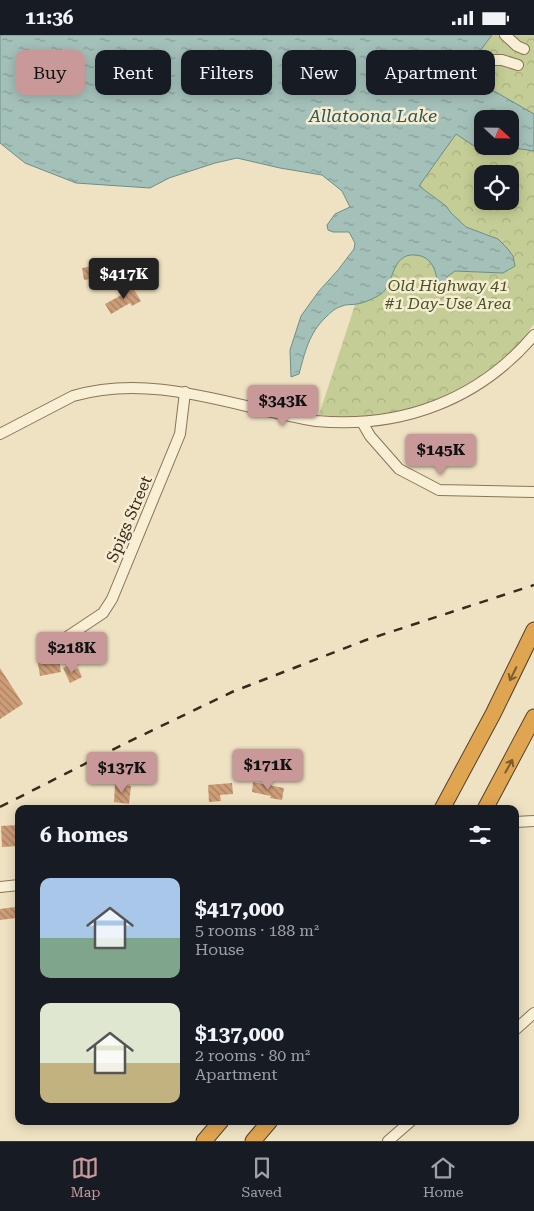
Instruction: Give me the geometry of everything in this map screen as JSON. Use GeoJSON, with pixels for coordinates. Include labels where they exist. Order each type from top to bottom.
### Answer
{"type":"FeatureCollection","features":[{"type":"Feature","properties":{"kind":"highway"},"geometry":{"type":"LineString","coordinates":[[444,805],[493,714],[534,630]]}},
{"type":"Feature","properties":{"kind":"highway"},"geometry":{"type":"LineString","coordinates":[[487,805],[534,717]]}},
{"type":"Feature","properties":{"kind":"highway"},"geometry":{"type":"LineString","coordinates":[[204,1141],[218,1125]]}},
{"type":"Feature","properties":{"kind":"highway"},"geometry":{"type":"LineString","coordinates":[[253,1141],[267,1125]]}},
{"type":"Feature","properties":{"kind":"street"},"geometry":{"type":"LineString","coordinates":[[504,35],[517,46],[524,49]]}},
{"type":"Feature","properties":{"kind":"street"},"geometry":{"type":"LineString","coordinates":[[495,60],[518,65]]}},
{"type":"Feature","properties":{"kind":"street"},"geometry":{"type":"LineString","coordinates":[[0,434],[73,396],[85,392],[134,388],[154,388],[184,392],[296,417],[337,423],[362,422],[404,416],[456,397],[495,373],[516,355],[534,335]]}},
{"type":"Feature","properties":{"kind":"street","name":"Spigs Street"},"geometry":{"type":"LineString","coordinates":[[67,637],[104,613],[112,599],[180,435],[184,392]]}},
{"type":"Feature","properties":{"kind":"street"},"geometry":{"type":"LineString","coordinates":[[362,422],[370,436],[399,469],[439,489],[534,492]]}},
{"type":"Feature","properties":{"kind":"street"},"geometry":{"type":"LineString","coordinates":[[519,822],[533,821]]}},
{"type":"Feature","properties":{"kind":"street"},"geometry":{"type":"LineString","coordinates":[[0,887],[15,885]]}},
{"type":"Feature","properties":{"kind":"street"},"geometry":{"type":"LineString","coordinates":[[519,1026],[534,1013]]}},
{"type":"Feature","properties":{"kind":"street"},"geometry":{"type":"LineString","coordinates":[[388,1141],[406,1125]]}},
{"type":"Feature","properties":{"kind":"green space","name":"Old Highway 41 #1 Day-Use Area"},"geometry":{"type":"Polygon","coordinates":[[[468,35],[534,35],[534,324],[510,354],[496,367],[463,388],[446,396],[410,409],[373,416],[339,417],[319,415],[368,265],[442,95],[495,95],[495,50],[461,50],[468,35]]]}},
{"type":"Feature","properties":{"kind":"water","name":"Allatoona Lake"},"geometry":{"type":"Polygon","coordinates":[[[0,35],[492,35],[481,50],[366,50],[366,95],[495,95],[495,92],[534,114],[534,151],[519,149],[519,110],[474,110],[474,146],[456,134],[419,186],[446,206],[466,227],[498,239],[513,256],[515,266],[503,273],[455,271],[448,276],[442,287],[438,287],[436,273],[429,261],[421,256],[411,255],[404,257],[398,262],[389,283],[381,294],[363,303],[337,308],[320,323],[308,343],[299,374],[291,377],[290,350],[301,316],[354,249],[355,243],[349,232],[333,232],[328,230],[327,225],[335,214],[350,207],[342,191],[322,175],[237,158],[169,178],[150,188],[76,183],[25,163],[0,143],[0,35]]]}},
{"type":"Feature","properties":{"kind":"building"},"geometry":{"type":"Polygon","coordinates":[[[93,266],[95,278],[84,280],[82,268],[93,266]]]}},
{"type":"Feature","properties":{"kind":"building"},"geometry":{"type":"Polygon","coordinates":[[[131,285],[141,301],[132,306],[130,303],[111,314],[105,304],[127,292],[125,288],[131,285]]]}},
{"type":"Feature","properties":{"kind":"building"},"geometry":{"type":"Polygon","coordinates":[[[58,654],[61,672],[40,676],[37,657],[58,654]]]}},
{"type":"Feature","properties":{"kind":"building"},"geometry":{"type":"Polygon","coordinates":[[[69,665],[72,671],[78,668],[82,677],[70,683],[63,668],[69,665]]]}},
{"type":"Feature","properties":{"kind":"building"},"geometry":{"type":"Polygon","coordinates":[[[0,668],[23,704],[0,719],[0,668]]]}},
{"type":"Feature","properties":{"kind":"building"},"geometry":{"type":"Polygon","coordinates":[[[253,782],[284,788],[282,800],[252,792],[253,782]]]}},
{"type":"Feature","properties":{"kind":"building"},"geometry":{"type":"Polygon","coordinates":[[[232,783],[233,794],[220,795],[221,801],[209,802],[208,785],[232,783]]]}},
{"type":"Feature","properties":{"kind":"building"},"geometry":{"type":"Polygon","coordinates":[[[115,785],[131,786],[129,804],[114,802],[115,785]]]}},
{"type":"Feature","properties":{"kind":"building"},"geometry":{"type":"Polygon","coordinates":[[[15,825],[15,846],[2,847],[1,826],[15,825]]]}},
{"type":"Feature","properties":{"kind":"building"},"geometry":{"type":"Polygon","coordinates":[[[15,907],[15,918],[0,920],[0,909],[15,907]]]}},
{"type":"Feature","properties":{"kind":"railway"},"geometry":{"type":"LineString","coordinates":[[0,807],[232,692],[366,640],[534,585]]}}]}
